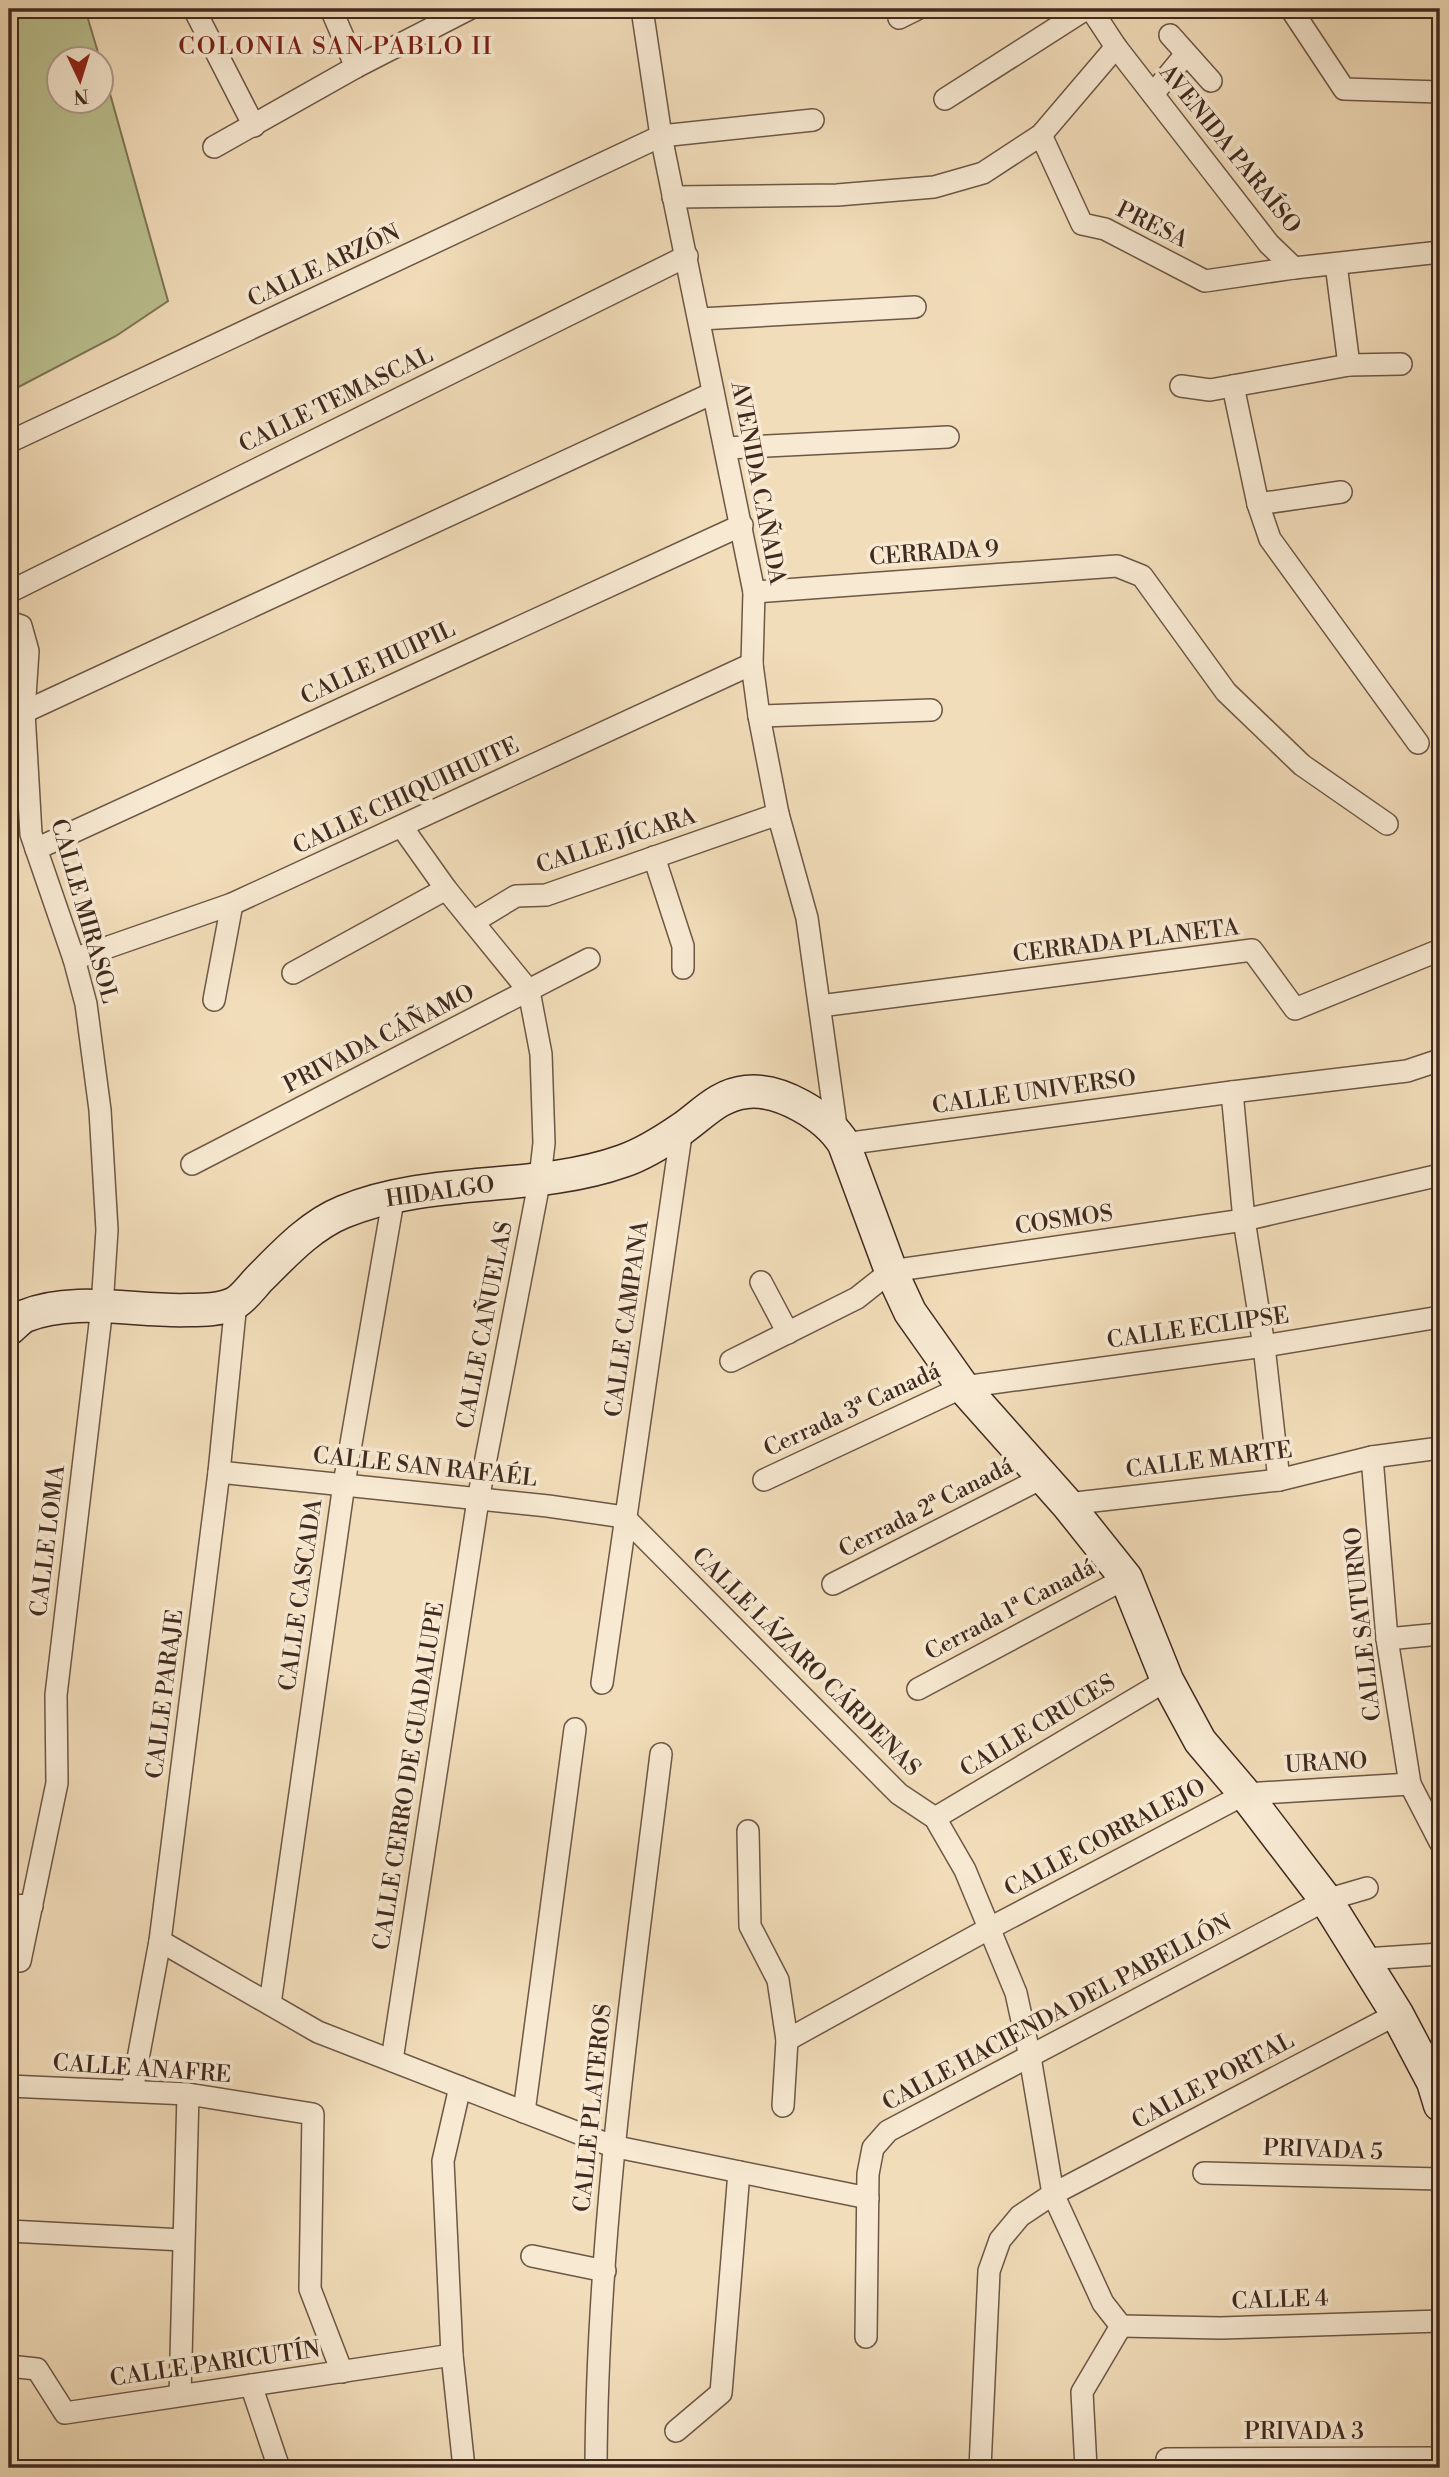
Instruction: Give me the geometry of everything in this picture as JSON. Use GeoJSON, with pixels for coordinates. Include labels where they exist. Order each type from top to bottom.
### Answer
{"type":"FeatureCollection","features":[{"type":"Feature","properties":{"kind":"street"},"geometry":{"type":"LineString","coordinates":[[194,9],[254,126]]}},
{"type":"Feature","properties":{"kind":"street"},"geometry":{"type":"LineString","coordinates":[[331,9],[356,67]]}},
{"type":"Feature","properties":{"kind":"street"},"geometry":{"type":"LineString","coordinates":[[214,147],[356,67],[469,9]]}},
{"type":"Feature","properties":{"kind":"street","name":"AVENIDA CAÑADA"},"geometry":{"type":"LineString","coordinates":[[642,9],[661,136],[754,592],[752,664],[759,716],[778,814],[807,918],[841,1138]]}},
{"type":"Feature","properties":{"kind":"street"},"geometry":{"type":"LineString","coordinates":[[945,99],[1088,9]]}},
{"type":"Feature","properties":{"kind":"street","name":"AVENIDA PARAÍSO"},"geometry":{"type":"LineString","coordinates":[[1088,9],[1269,244],[1294,268],[1440,252]]}},
{"type":"Feature","properties":{"kind":"street"},"geometry":{"type":"LineString","coordinates":[[1291,9],[1344,89],[1440,92]]}},
{"type":"Feature","properties":{"kind":"street"},"geometry":{"type":"LineString","coordinates":[[1170,35],[1211,81]]}},
{"type":"Feature","properties":{"kind":"street"},"geometry":{"type":"LineString","coordinates":[[673,197],[837,195],[934,187],[983,173],[1041,135],[1116,47]]}},
{"type":"Feature","properties":{"kind":"street"},"geometry":{"type":"LineString","coordinates":[[1153,94],[1186,54]]}},
{"type":"Feature","properties":{"kind":"street","name":"CALLE ARZÓN"},"geometry":{"type":"LineString","coordinates":[[9,442],[661,136],[813,120]]}},
{"type":"Feature","properties":{"kind":"street","name":"PRESA"},"geometry":{"type":"LineString","coordinates":[[1041,135],[1082,224],[1105,229],[1205,281],[1294,268]]}},
{"type":"Feature","properties":{"kind":"street","name":"CALLE TEMASCAL"},"geometry":{"type":"LineString","coordinates":[[9,592],[687,256]]}},
{"type":"Feature","properties":{"kind":"street"},"geometry":{"type":"LineString","coordinates":[[1336,264],[1349,365]]}},
{"type":"Feature","properties":{"kind":"street"},"geometry":{"type":"LineString","coordinates":[[700,319],[915,307]]}},
{"type":"Feature","properties":{"kind":"street"},"geometry":{"type":"LineString","coordinates":[[1181,386],[1210,390],[1349,365],[1401,363]]}},
{"type":"Feature","properties":{"kind":"street"},"geometry":{"type":"LineString","coordinates":[[1233,386],[1258,504],[1269,539],[1418,743]]}},
{"type":"Feature","properties":{"kind":"street"},"geometry":{"type":"LineString","coordinates":[[24,712],[713,393]]}},
{"type":"Feature","properties":{"kind":"street"},"geometry":{"type":"LineString","coordinates":[[726,448],[948,437]]}},
{"type":"Feature","properties":{"kind":"street"},"geometry":{"type":"LineString","coordinates":[[1258,504],[1341,492]]}},
{"type":"Feature","properties":{"kind":"street","name":"CALLE HUIPIL"},"geometry":{"type":"LineString","coordinates":[[36,849],[742,525]]}},
{"type":"Feature","properties":{"kind":"street","name":"CERRADA 9"},"geometry":{"type":"LineString","coordinates":[[754,592],[1117,566],[1142,576],[1226,692],[1302,765],[1387,824]]}},
{"type":"Feature","properties":{"kind":"street","name":"CALLE MIRASOL"},"geometry":{"type":"LineString","coordinates":[[9,622],[21,626],[28,652],[24,712],[31,834],[74,959],[86,1004],[100,1111],[107,1230],[102,1307]]}},
{"type":"Feature","properties":{"kind":"street","name":"CALLE CHIQUIHUITE"},"geometry":{"type":"LineString","coordinates":[[74,959],[232,904],[752,664]]}},
{"type":"Feature","properties":{"kind":"street"},"geometry":{"type":"LineString","coordinates":[[759,716],[931,710]]}},
{"type":"Feature","properties":{"kind":"street","name":"CALLE JÍCARA"},"geometry":{"type":"LineString","coordinates":[[473,922],[516,896],[546,895],[778,814]]}},
{"type":"Feature","properties":{"kind":"street","name":"CALLE CAÑUELAS"},"geometry":{"type":"LineString","coordinates":[[402,827],[446,889],[529,992],[541,1054],[544,1143],[540,1178],[478,1500]]}},
{"type":"Feature","properties":{"kind":"street"},"geometry":{"type":"LineString","coordinates":[[654,857],[683,946],[683,968]]}},
{"type":"Feature","properties":{"kind":"street"},"geometry":{"type":"LineString","coordinates":[[293,973],[446,889]]}},
{"type":"Feature","properties":{"kind":"street"},"geometry":{"type":"LineString","coordinates":[[214,1000],[232,904]]}},
{"type":"Feature","properties":{"kind":"street","name":"CERRADA PLANETA"},"geometry":{"type":"LineString","coordinates":[[820,1006],[1252,950],[1295,1009],[1440,950]]}},
{"type":"Feature","properties":{"kind":"street","name":"PRIVADA CÁÑAMO"},"geometry":{"type":"LineString","coordinates":[[192,1164],[589,959]]}},
{"type":"Feature","properties":{"kind":"street","name":"CALLE UNIVERSO"},"geometry":{"type":"LineString","coordinates":[[841,1138],[1407,1071],[1440,1059]]}},
{"type":"Feature","properties":{"kind":"street","name":"HIDALGO"},"geometry":{"type":"LineString","coordinates":[[236,1303],[298,1241],[341,1212],[394,1195],[540,1178],[625,1161],[682,1128],[721,1098],[747,1091],[774,1094],[802,1106],[841,1138]]}},
{"type":"Feature","properties":{"kind":"street"},"geometry":{"type":"LineString","coordinates":[[1232,1092],[1244,1220],[1264,1346],[1279,1480]]}},
{"type":"Feature","properties":{"kind":"street","name":"CALLE CAMPANA"},"geometry":{"type":"LineString","coordinates":[[602,1683],[682,1128]]}},
{"type":"Feature","properties":{"kind":"street"},"geometry":{"type":"LineString","coordinates":[[841,1138],[909,1312],[963,1387],[1067,1504],[1126,1578],[1167,1680],[1200,1741],[1245,1794],[1326,1900],[1365,1959],[1438,2089]]}},
{"type":"Feature","properties":{"kind":"street","name":"COSMOS"},"geometry":{"type":"LineString","coordinates":[[891,1271],[1244,1220],[1440,1175]]}},
{"type":"Feature","properties":{"kind":"street","name":"CALLE CASCADA"},"geometry":{"type":"LineString","coordinates":[[270,2004],[344,1484],[394,1195]]}},
{"type":"Feature","properties":{"kind":"street"},"geometry":{"type":"LineString","coordinates":[[732,1361],[857,1298],[891,1271]]}},
{"type":"Feature","properties":{"kind":"street"},"geometry":{"type":"LineString","coordinates":[[761,1282],[788,1333]]}},
{"type":"Feature","properties":{"kind":"street"},"geometry":{"type":"LineString","coordinates":[[9,1329],[23,1317],[53,1308],[102,1307],[173,1311],[207,1310],[236,1303]]}},
{"type":"Feature","properties":{"kind":"street","name":"CALLE PARAJE"},"geometry":{"type":"LineString","coordinates":[[132,2091],[160,1941],[219,1472],[236,1303]]}},
{"type":"Feature","properties":{"kind":"street","name":"CALLE LOMA"},"geometry":{"type":"LineString","coordinates":[[20,1961],[57,1783],[56,1695],[102,1307]]}},
{"type":"Feature","properties":{"kind":"street","name":"CALLE ECLIPSE"},"geometry":{"type":"LineString","coordinates":[[963,1387],[1264,1346],[1440,1317]]}},
{"type":"Feature","properties":{"kind":"street","name":"Cerrada 3ª Canadá"},"geometry":{"type":"LineString","coordinates":[[764,1480],[963,1387]]}},
{"type":"Feature","properties":{"kind":"street","name":"CALLE MARTE"},"geometry":{"type":"LineString","coordinates":[[1067,1504],[1279,1480],[1372,1457],[1440,1448]]}},
{"type":"Feature","properties":{"kind":"street","name":"CALLE SATURNO"},"geometry":{"type":"LineString","coordinates":[[1372,1457],[1387,1639],[1410,1784],[1440,1842]]}},
{"type":"Feature","properties":{"kind":"street","name":"CALLE SAN RAFAÉL"},"geometry":{"type":"LineString","coordinates":[[219,1472],[548,1506],[624,1517]]}},
{"type":"Feature","properties":{"kind":"street","name":"Cerrada 2ª Canadá"},"geometry":{"type":"LineString","coordinates":[[833,1584],[1042,1478]]}},
{"type":"Feature","properties":{"kind":"street","name":"CALLE CERRO DE GUADALUPE"},"geometry":{"type":"LineString","coordinates":[[392,2060],[478,1500]]}},
{"type":"Feature","properties":{"kind":"street","name":"CALLE LÁZARO CÁRDENAS"},"geometry":{"type":"LineString","coordinates":[[624,1517],[899,1794],[935,1818],[965,1870],[1016,1993],[1030,2057],[1053,2194],[1103,2303],[1121,2326]]}},
{"type":"Feature","properties":{"kind":"street","name":"Cerrada 1ª Canadá"},"geometry":{"type":"LineString","coordinates":[[918,1689],[1126,1578]]}},
{"type":"Feature","properties":{"kind":"street"},"geometry":{"type":"LineString","coordinates":[[1387,1639],[1440,1634]]}},
{"type":"Feature","properties":{"kind":"street","name":"CALLE CRUCES"},"geometry":{"type":"LineString","coordinates":[[935,1818],[1167,1680]]}},
{"type":"Feature","properties":{"kind":"street"},"geometry":{"type":"LineString","coordinates":[[524,2112],[575,1728]]}},
{"type":"Feature","properties":{"kind":"street","name":"CALLE PLATEROS"},"geometry":{"type":"LineString","coordinates":[[596,2468],[596,2418],[612,2146],[661,1754]]}},
{"type":"Feature","properties":{"kind":"street","name":"URANO"},"geometry":{"type":"LineString","coordinates":[[1245,1794],[1410,1784]]}},
{"type":"Feature","properties":{"kind":"street","name":"CALLE CORRALEJO"},"geometry":{"type":"LineString","coordinates":[[787,2040],[990,1928],[1245,1794]]}},
{"type":"Feature","properties":{"kind":"street"},"geometry":{"type":"LineString","coordinates":[[748,1831],[750,1927],[778,1980],[787,2040],[783,2106]]}},
{"type":"Feature","properties":{"kind":"street","name":"CALLE HACIENDA DEL PABELLÓN"},"geometry":{"type":"LineString","coordinates":[[866,2337],[867,2174],[873,2148],[888,2131],[1326,1900],[1367,1888]]}},
{"type":"Feature","properties":{"kind":"street"},"geometry":{"type":"LineString","coordinates":[[9,1905],[32,1906]]}},
{"type":"Feature","properties":{"kind":"street"},"geometry":{"type":"LineString","coordinates":[[160,1941],[318,2032],[612,2146],[868,2199]]}},
{"type":"Feature","properties":{"kind":"street"},"geometry":{"type":"LineString","coordinates":[[1365,1959],[1440,1954]]}},
{"type":"Feature","properties":{"kind":"street","name":"CALLE PORTAL"},"geometry":{"type":"LineString","coordinates":[[980,2468],[989,2271],[1000,2240],[1020,2216],[1053,2194],[1397,2014]]}},
{"type":"Feature","properties":{"kind":"street","name":"CALLE ANAFRE"},"geometry":{"type":"LineString","coordinates":[[9,2086],[188,2094],[313,2114],[310,2289],[342,2372]]}},
{"type":"Feature","properties":{"kind":"street"},"geometry":{"type":"LineString","coordinates":[[460,2087],[443,2161],[452,2355],[464,2468]]}},
{"type":"Feature","properties":{"kind":"street"},"geometry":{"type":"LineString","coordinates":[[180,2395],[188,2094]]}},
{"type":"Feature","properties":{"kind":"street"},"geometry":{"type":"LineString","coordinates":[[676,2431],[721,2393],[740,2172]]}},
{"type":"Feature","properties":{"kind":"street","name":"PRIVADA 5"},"geometry":{"type":"LineString","coordinates":[[1204,2173],[1440,2179]]}},
{"type":"Feature","properties":{"kind":"street"},"geometry":{"type":"LineString","coordinates":[[9,2231],[183,2240]]}},
{"type":"Feature","properties":{"kind":"street"},"geometry":{"type":"LineString","coordinates":[[532,2256],[605,2271]]}},
{"type":"Feature","properties":{"kind":"street","name":"CALLE 4"},"geometry":{"type":"LineString","coordinates":[[1121,2326],[1222,2328],[1440,2321]]}},
{"type":"Feature","properties":{"kind":"street"},"geometry":{"type":"LineString","coordinates":[[1086,2468],[1082,2392],[1121,2326]]}},
{"type":"Feature","properties":{"kind":"street","name":"CALLE PARICUTÍN"},"geometry":{"type":"LineString","coordinates":[[9,2366],[37,2369],[65,2413],[452,2355]]}},
{"type":"Feature","properties":{"kind":"street"},"geometry":{"type":"LineString","coordinates":[[251,2385],[279,2468]]}},
{"type":"Feature","properties":{"kind":"street","name":"PRIVADA 3"},"geometry":{"type":"LineString","coordinates":[[1167,2459],[1440,2458]]}},
{"type":"Feature","properties":{"kind":"green space"},"geometry":{"type":"Polygon","coordinates":[[[9,9],[85,9],[96,46],[46,46],[46,116],[116,115],[168,301],[116,336],[9,392],[9,9]]]}},
{"type":"Feature","properties":{"kind":"district","name":"COLONIA SAN PABLO II"},"geometry":{"type":"Point","coordinates":[336,47]}}]}
